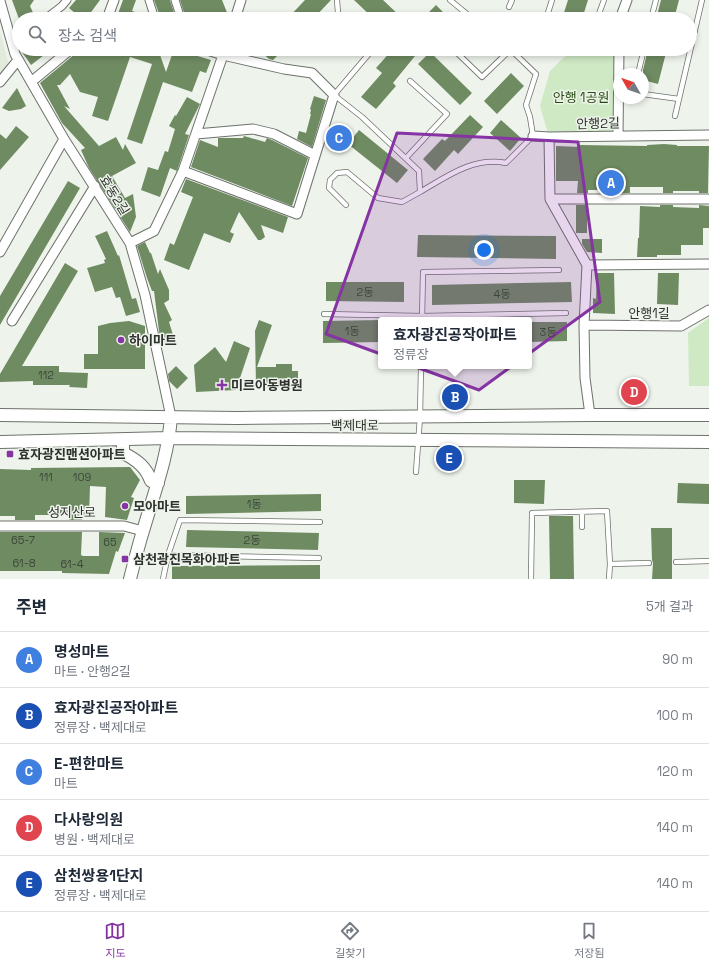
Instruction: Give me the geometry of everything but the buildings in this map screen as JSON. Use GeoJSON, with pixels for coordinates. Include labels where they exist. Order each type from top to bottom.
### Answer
{"type":"FeatureCollection","features":[{"type":"Feature","properties":{"kind":"street"},"geometry":{"type":"LineString","coordinates":[[54,12],[67,0]]}},
{"type":"Feature","properties":{"kind":"street"},"geometry":{"type":"LineString","coordinates":[[110,12],[114,0]]}},
{"type":"Feature","properties":{"kind":"street"},"geometry":{"type":"LineString","coordinates":[[149,0],[153,12]]}},
{"type":"Feature","properties":{"kind":"street"},"geometry":{"type":"LineString","coordinates":[[175,0],[179,12]]}},
{"type":"Feature","properties":{"kind":"street"},"geometry":{"type":"LineString","coordinates":[[623,12],[627,0]]}},
{"type":"Feature","properties":{"kind":"street","name":"효동2길"},"geometry":{"type":"LineString","coordinates":[[0,1],[12,32]]}},
{"type":"Feature","properties":{"kind":"street"},"geometry":{"type":"LineString","coordinates":[[237,12],[240,1]]}},
{"type":"Feature","properties":{"kind":"street","name":"효동2길"},"geometry":{"type":"LineString","coordinates":[[16,56],[64,139],[130,243],[145,295],[171,417]]}},
{"type":"Feature","properties":{"kind":"street"},"geometry":{"type":"LineString","coordinates":[[31,82],[63,56]]}},
{"type":"Feature","properties":{"kind":"street"},"geometry":{"type":"LineString","coordinates":[[130,243],[154,231],[183,171],[223,56]]}},
{"type":"Feature","properties":{"kind":"street"},"geometry":{"type":"LineString","coordinates":[[183,171],[297,214],[334,94],[312,73],[284,69],[238,56]]}},
{"type":"Feature","properties":{"kind":"street"},"geometry":{"type":"LineString","coordinates":[[619,56],[619,68]]}},
{"type":"Feature","properties":{"kind":"street"},"geometry":{"type":"LineString","coordinates":[[0,82],[18,60]]}},
{"type":"Feature","properties":{"kind":"street"},"geometry":{"type":"LineString","coordinates":[[618,136],[619,104]]}},
{"type":"Feature","properties":{"kind":"street"},"geometry":{"type":"LineString","coordinates":[[196,134],[253,129],[274,134],[315,155]]}},
{"type":"Feature","properties":{"kind":"street","name":"안행2길"},"geometry":{"type":"LineString","coordinates":[[533,136],[709,135]]}},
{"type":"Feature","properties":{"kind":"street"},"geometry":{"type":"LineString","coordinates":[[549,137],[550,199],[587,265],[584,325],[585,378],[590,415]]}},
{"type":"Feature","properties":{"kind":"street"},"geometry":{"type":"LineString","coordinates":[[0,252],[64,139]]}},
{"type":"Feature","properties":{"kind":"street"},"geometry":{"type":"LineString","coordinates":[[12,321],[95,186]]}},
{"type":"Feature","properties":{"kind":"street"},"geometry":{"type":"LineString","coordinates":[[550,199],[709,199]]}},
{"type":"Feature","properties":{"kind":"street"},"geometry":{"type":"LineString","coordinates":[[587,265],[709,264]]}},
{"type":"Feature","properties":{"kind":"street","name":"안행1길"},"geometry":{"type":"LineString","coordinates":[[584,325],[681,326],[709,310]]}},
{"type":"Feature","properties":{"kind":"street","name":"백제대로"},"geometry":{"type":"LineString","coordinates":[[0,415],[171,417],[709,415]]}},
{"type":"Feature","properties":{"kind":"street"},"geometry":{"type":"LineString","coordinates":[[130,579],[142,531],[158,483],[169,438],[171,417]]}},
{"type":"Feature","properties":{"kind":"street","name":"백제대로"},"geometry":{"type":"LineString","coordinates":[[0,442],[169,438],[709,442]]}},
{"type":"Feature","properties":{"kind":"street"},"geometry":{"type":"LineString","coordinates":[[123,440],[124,453],[137,461],[148,473],[151,482],[158,483]]}},
{"type":"Feature","properties":{"kind":"street","name":"성지산로"},"geometry":{"type":"LineString","coordinates":[[0,526],[124,526],[142,531]]}},
{"type":"Feature","properties":{"kind":"lane"},"geometry":{"type":"LineString","coordinates":[[337,0],[338,12]]}},
{"type":"Feature","properties":{"kind":"lane"},"geometry":{"type":"LineString","coordinates":[[450,0],[465,12]]}},
{"type":"Feature","properties":{"kind":"lane"},"geometry":{"type":"LineString","coordinates":[[509,7],[512,0]]}},
{"type":"Feature","properties":{"kind":"lane"},"geometry":{"type":"LineString","coordinates":[[548,12],[552,0]]}},
{"type":"Feature","properties":{"kind":"lane"},"geometry":{"type":"LineString","coordinates":[[600,12],[604,0]]}},
{"type":"Feature","properties":{"kind":"lane"},"geometry":{"type":"LineString","coordinates":[[653,12],[656,0]]}},
{"type":"Feature","properties":{"kind":"lane"},"geometry":{"type":"LineString","coordinates":[[697,22],[702,0]]}},
{"type":"Feature","properties":{"kind":"lane"},"geometry":{"type":"LineString","coordinates":[[367,56],[334,94],[362,117],[420,171],[420,192]]}},
{"type":"Feature","properties":{"kind":"lane"},"geometry":{"type":"LineString","coordinates":[[460,56],[482,77],[503,56]]}},
{"type":"Feature","properties":{"kind":"lane"},"geometry":{"type":"LineString","coordinates":[[346,204],[329,188],[330,180],[337,173],[347,172],[378,198],[402,202],[466,166],[495,161],[506,164],[533,136],[530,117],[526,105],[536,74],[517,56]]}},
{"type":"Feature","properties":{"kind":"lane"},"geometry":{"type":"LineString","coordinates":[[639,68],[642,56]]}},
{"type":"Feature","properties":{"kind":"lane"},"geometry":{"type":"LineString","coordinates":[[675,116],[689,56]]}},
{"type":"Feature","properties":{"kind":"lane"},"geometry":{"type":"LineString","coordinates":[[406,158],[447,114],[410,81]]}},
{"type":"Feature","properties":{"kind":"lane"},"geometry":{"type":"LineString","coordinates":[[649,95],[679,99]]}},
{"type":"Feature","properties":{"kind":"lane"},"geometry":{"type":"LineString","coordinates":[[422,317],[423,272],[559,270]]}},
{"type":"Feature","properties":{"kind":"lane"},"geometry":{"type":"LineString","coordinates":[[451,317],[566,313]]}},
{"type":"Feature","properties":{"kind":"lane"},"geometry":{"type":"LineString","coordinates":[[324,314],[398,317]]}},
{"type":"Feature","properties":{"kind":"lane"},"geometry":{"type":"LineString","coordinates":[[416,472],[420,417],[421,369]]}},
{"type":"Feature","properties":{"kind":"lane"},"geometry":{"type":"LineString","coordinates":[[531,579],[532,513],[607,511],[610,564],[609,579]]}},
{"type":"Feature","properties":{"kind":"lane"},"geometry":{"type":"LineString","coordinates":[[582,512],[582,527]]}},
{"type":"Feature","properties":{"kind":"lane"},"geometry":{"type":"LineString","coordinates":[[163,579],[168,555],[180,520],[320,522]]}},
{"type":"Feature","properties":{"kind":"lane"},"geometry":{"type":"LineString","coordinates":[[168,555],[319,558]]}},
{"type":"Feature","properties":{"kind":"lane"},"geometry":{"type":"LineString","coordinates":[[676,562],[709,561]]}},
{"type":"Feature","properties":{"kind":"lane"},"geometry":{"type":"LineString","coordinates":[[610,564],[649,563]]}},
{"type":"Feature","properties":{"kind":"highlighted area"},"geometry":{"type":"Polygon","coordinates":[[[397,133],[578,142],[600,302],[479,390],[326,334],[397,133]]]}},
{"type":"Feature","properties":{"kind":"shaded area"},"geometry":{"type":"Polygon","coordinates":[[[0,31],[9,66],[0,76],[0,31]]]}},
{"type":"Feature","properties":{"kind":"green space","name":"안행 1공원"},"geometry":{"type":"Polygon","coordinates":[[[566,56],[619,56],[619,68],[613,68],[613,104],[618,104],[618,136],[549,137],[540,106],[550,71],[566,56]]]}},
{"type":"Feature","properties":{"kind":"green space"},"geometry":{"type":"Polygon","coordinates":[[[709,318],[709,386],[689,386],[688,333],[709,318]]]}},
{"type":"Feature","properties":{"kind":"place","name":"E-편한마트"},"geometry":{"type":"Point","coordinates":[339,138]}},
{"type":"Feature","properties":{"kind":"place","name":"명성마트"},"geometry":{"type":"Point","coordinates":[611,183]}},
{"type":"Feature","properties":{"kind":"place","name":"하이마트"},"geometry":{"type":"Point","coordinates":[121,340]}},
{"type":"Feature","properties":{"kind":"place","name":"미르아동병원"},"geometry":{"type":"Point","coordinates":[222,385]}},
{"type":"Feature","properties":{"kind":"place","name":"다사랑의원"},"geometry":{"type":"Point","coordinates":[634,392]}},
{"type":"Feature","properties":{"kind":"place","name":"효자광진공작아파트"},"geometry":{"type":"Point","coordinates":[455,397]}},
{"type":"Feature","properties":{"kind":"place","name":"효자광진맨션아파트"},"geometry":{"type":"Point","coordinates":[10,454]}},
{"type":"Feature","properties":{"kind":"place","name":"삼천쌍용1단지"},"geometry":{"type":"Point","coordinates":[449,458]}},
{"type":"Feature","properties":{"kind":"place","name":"모아마트"},"geometry":{"type":"Point","coordinates":[125,506]}},
{"type":"Feature","properties":{"kind":"place","name":"삼천광진목화아파트"},"geometry":{"type":"Point","coordinates":[125,559]}}]}
